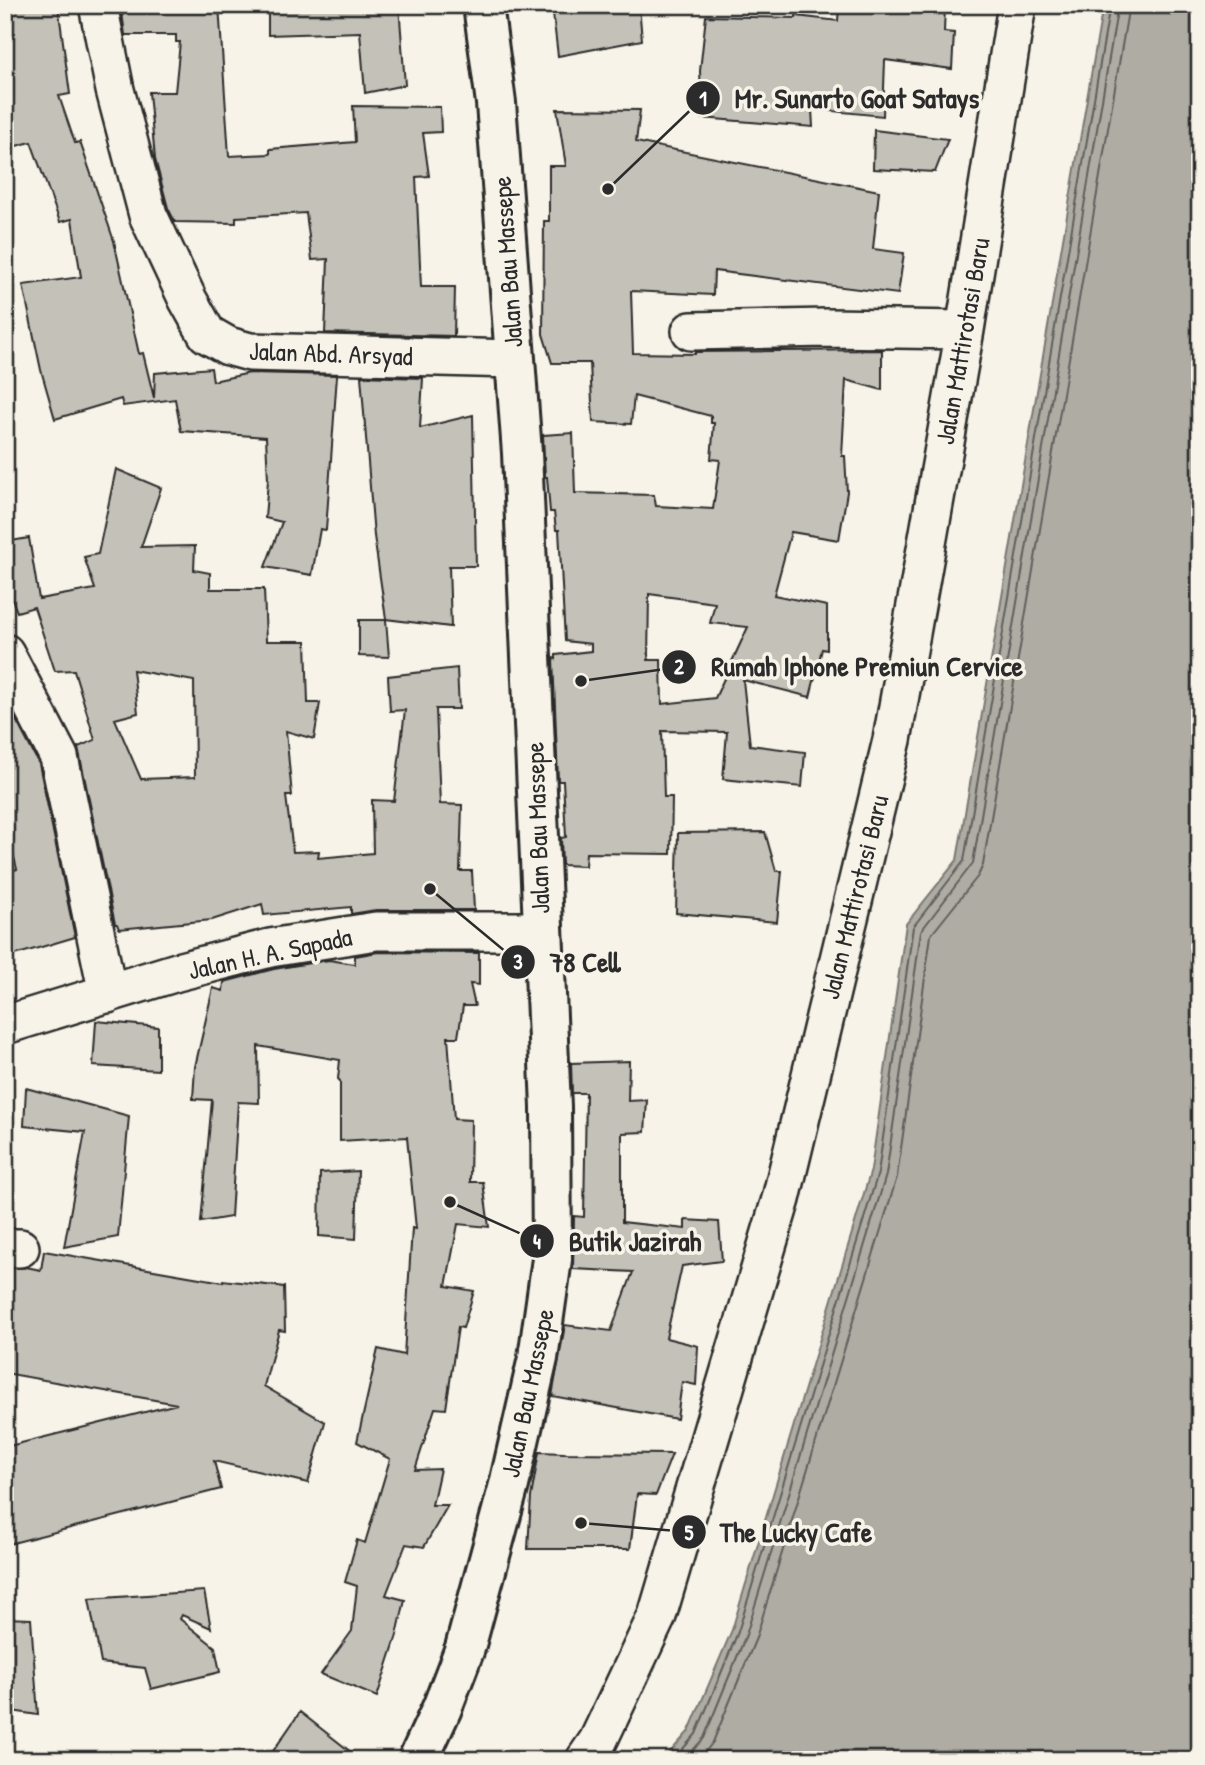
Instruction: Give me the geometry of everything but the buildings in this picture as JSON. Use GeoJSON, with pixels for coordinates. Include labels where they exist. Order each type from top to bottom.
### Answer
{"type":"FeatureCollection","features":[{"type":"Feature","properties":{"kind":"highway","name":"Jalan Bau Massepe"},"geometry":{"type":"LineString","coordinates":[[418,1760],[465,1648],[509,1485],[538,1358],[552,1259],[551,1107],[541,931],[522,453],[496,103],[483,5]]}},
{"type":"Feature","properties":{"kind":"street","name":"Jalan Abd. Arsyad"},"geometry":{"type":"LineString","coordinates":[[98,5],[115,90],[148,215],[207,334],[228,346],[250,352],[514,359]]}},
{"type":"Feature","properties":{"kind":"street","name":"Jalan Mattirotasi Baru"},"geometry":{"type":"LineString","coordinates":[[585,1760],[598,1741],[657,1616],[781,1199],[892,740],[965,330],[1017,5]]}},
{"type":"Feature","properties":{"kind":"street"},"geometry":{"type":"LineString","coordinates":[[691,331],[827,328],[965,330]]}},
{"type":"Feature","properties":{"kind":"street"},"geometry":{"type":"LineString","coordinates":[[5,653],[59,757],[108,994]]}},
{"type":"Feature","properties":{"kind":"street","name":"Jalan H. A. Sapada"},"geometry":{"type":"LineString","coordinates":[[5,1025],[177,972],[270,948],[390,931],[541,931]]}},
{"type":"Feature","properties":{"kind":"water"},"geometry":{"type":"Polygon","coordinates":[[[1103,5],[1200,5],[1200,1760],[663,1760],[689,1731],[732,1630],[871,1170],[906,924],[957,860],[1103,5]]]}},
{"type":"Feature","properties":{"kind":"place","name":"Mr. Sunarto Goat Satays"},"geometry":{"type":"Point","coordinates":[608,189]}},
{"type":"Feature","properties":{"kind":"place","name":"Rumah Iphone Premiun Cervice"},"geometry":{"type":"Point","coordinates":[581,681]}},
{"type":"Feature","properties":{"kind":"place","name":"78 Cell"},"geometry":{"type":"Point","coordinates":[430,889]}},
{"type":"Feature","properties":{"kind":"place","name":"Butik Jazirah"},"geometry":{"type":"Point","coordinates":[450,1202]}},
{"type":"Feature","properties":{"kind":"place","name":"The Lucky Cafe"},"geometry":{"type":"Point","coordinates":[581,1523]}}]}
